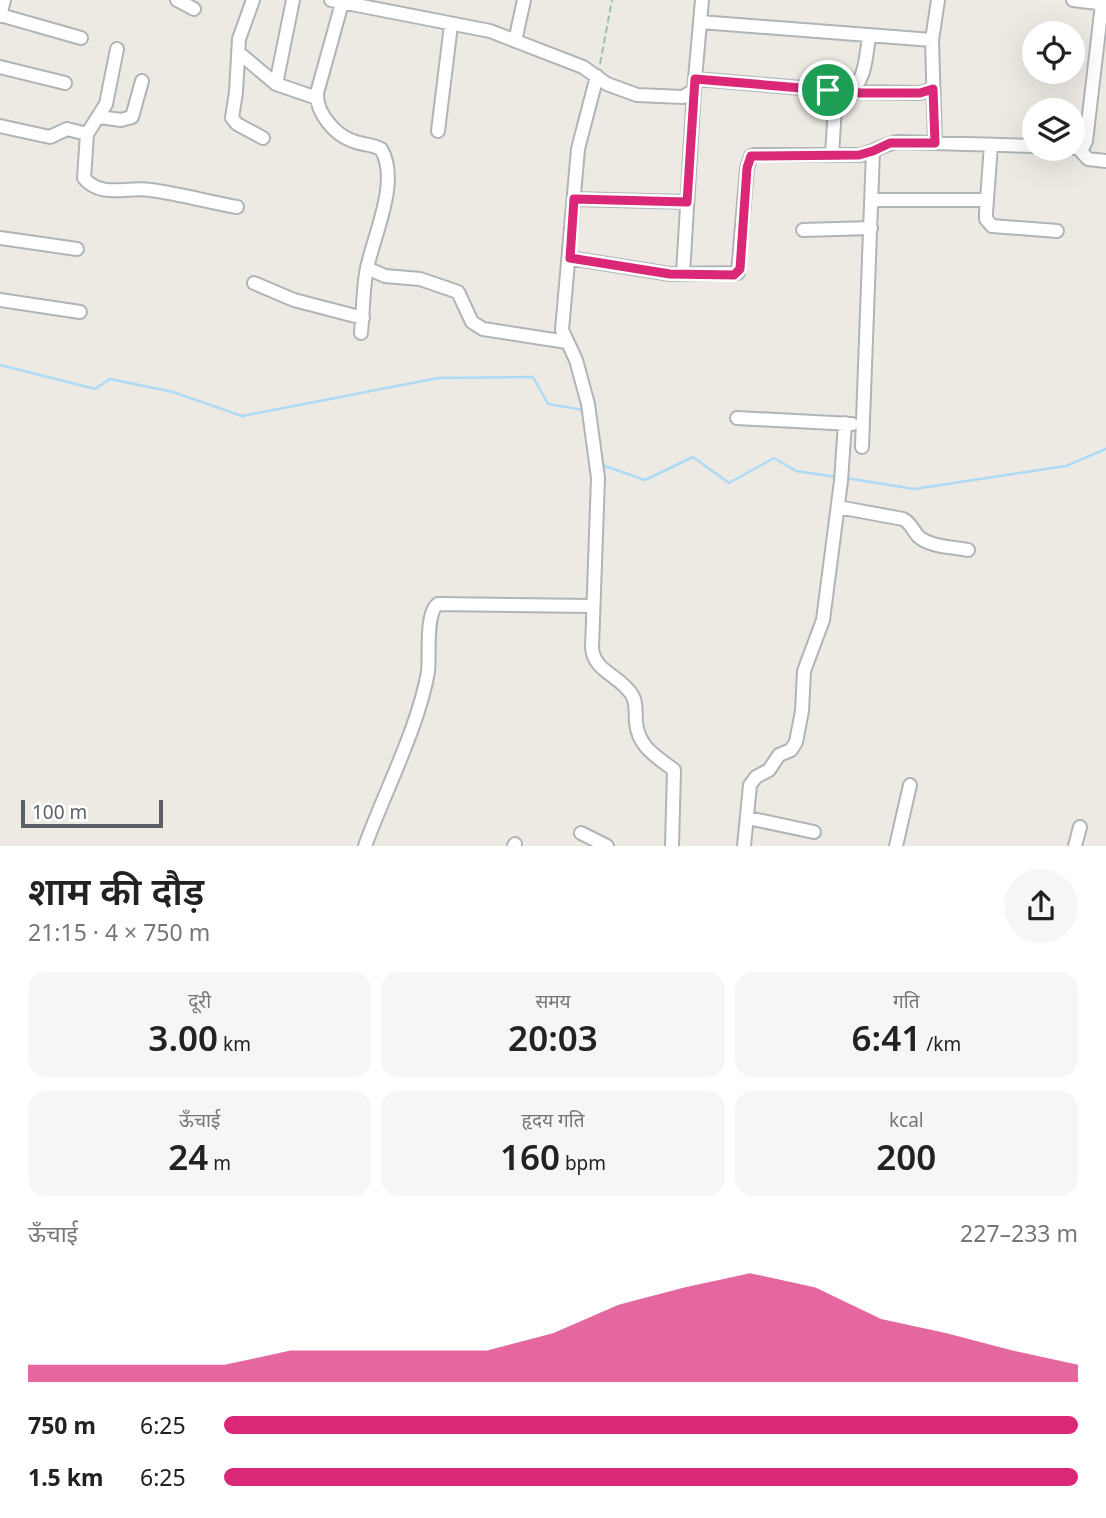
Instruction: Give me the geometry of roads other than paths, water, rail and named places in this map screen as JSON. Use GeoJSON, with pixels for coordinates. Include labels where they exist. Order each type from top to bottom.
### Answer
{"type":"FeatureCollection","features":[{"type":"Feature","properties":{"kind":"street"},"geometry":{"type":"LineString","coordinates":[[4,0],[0,15],[81,38]]}},
{"type":"Feature","properties":{"kind":"street"},"geometry":{"type":"LineString","coordinates":[[177,0],[194,9]]}},
{"type":"Feature","properties":{"kind":"street"},"geometry":{"type":"LineString","coordinates":[[253,0],[243,27],[238,52],[232,118],[237,124],[263,138]]}},
{"type":"Feature","properties":{"kind":"street"},"geometry":{"type":"LineString","coordinates":[[275,84],[293,0]]}},
{"type":"Feature","properties":{"kind":"street"},"geometry":{"type":"LineString","coordinates":[[515,41],[524,0]]}},
{"type":"Feature","properties":{"kind":"street"},"geometry":{"type":"LineString","coordinates":[[683,274],[702,0]]}},
{"type":"Feature","properties":{"kind":"street"},"geometry":{"type":"LineString","coordinates":[[935,143],[932,40],[938,0]]}},
{"type":"Feature","properties":{"kind":"street"},"geometry":{"type":"LineString","coordinates":[[1073,0],[1104,4],[1085,142]]}},
{"type":"Feature","properties":{"kind":"street"},"geometry":{"type":"LineString","coordinates":[[362,333],[367,268],[387,192],[384,153],[376,146],[356,142],[340,133],[321,113],[317,98],[337,1],[489,31],[583,67],[615,88],[637,95],[683,97],[695,85],[920,93],[933,89]]}},
{"type":"Feature","properties":{"kind":"street"},"geometry":{"type":"LineString","coordinates":[[700,22],[932,40]]}},
{"type":"Feature","properties":{"kind":"street"},"geometry":{"type":"LineString","coordinates":[[439,131],[450,25]]}},
{"type":"Feature","properties":{"kind":"street"},"geometry":{"type":"LineString","coordinates":[[842,91],[855,88],[859,81],[869,37]]}},
{"type":"Feature","properties":{"kind":"street"},"geometry":{"type":"LineString","coordinates":[[117,49],[106,104],[87,134],[84,173],[89,183],[120,192],[149,189],[237,207]]}},
{"type":"Feature","properties":{"kind":"street"},"geometry":{"type":"LineString","coordinates":[[238,52],[275,84],[317,98]]}},
{"type":"Feature","properties":{"kind":"street"},"geometry":{"type":"LineString","coordinates":[[0,67],[65,83]]}},
{"type":"Feature","properties":{"kind":"street"},"geometry":{"type":"LineString","coordinates":[[597,76],[578,149],[562,330],[576,360],[589,410],[598,478],[592,606],[593,660],[632,695],[639,740],[674,771],[673,846]]}},
{"type":"Feature","properties":{"kind":"street"},"geometry":{"type":"LineString","coordinates":[[100,117],[121,120],[132,117],[142,81]]}},
{"type":"Feature","properties":{"kind":"street"},"geometry":{"type":"LineString","coordinates":[[832,155],[842,91]]}},
{"type":"Feature","properties":{"kind":"street"},"geometry":{"type":"LineString","coordinates":[[0,126],[50,137],[67,129],[87,134]]}},
{"type":"Feature","properties":{"kind":"street"},"geometry":{"type":"LineString","coordinates":[[570,258],[683,274],[738,273],[751,156],[832,155],[873,151],[890,143],[1022,146]]}},
{"type":"Feature","properties":{"kind":"street"},"geometry":{"type":"LineString","coordinates":[[991,145],[986,219],[992,226],[1057,231]]}},
{"type":"Feature","properties":{"kind":"street"},"geometry":{"type":"LineString","coordinates":[[862,447],[873,151]]}},
{"type":"Feature","properties":{"kind":"street"},"geometry":{"type":"LineString","coordinates":[[1085,156],[1106,161]]}},
{"type":"Feature","properties":{"kind":"street"},"geometry":{"type":"LineString","coordinates":[[574,199],[687,202]]}},
{"type":"Feature","properties":{"kind":"street"},"geometry":{"type":"LineString","coordinates":[[872,200],[986,200]]}},
{"type":"Feature","properties":{"kind":"street"},"geometry":{"type":"LineString","coordinates":[[803,230],[871,228]]}},
{"type":"Feature","properties":{"kind":"street"},"geometry":{"type":"LineString","coordinates":[[0,237],[77,249]]}},
{"type":"Feature","properties":{"kind":"street"},"geometry":{"type":"LineString","coordinates":[[367,268],[385,276],[417,278],[458,292],[472,322],[483,329],[567,342]]}},
{"type":"Feature","properties":{"kind":"street"},"geometry":{"type":"LineString","coordinates":[[254,283],[294,300],[363,318]]}},
{"type":"Feature","properties":{"kind":"street"},"geometry":{"type":"LineString","coordinates":[[0,300],[80,312]]}},
{"type":"Feature","properties":{"kind":"street"},"geometry":{"type":"LineString","coordinates":[[737,418],[863,424]]}},
{"type":"Feature","properties":{"kind":"street"},"geometry":{"type":"LineString","coordinates":[[744,846],[749,790],[753,780],[769,770],[779,755],[791,750],[796,741],[802,711],[804,671],[823,620],[842,475],[845,423]]}},
{"type":"Feature","properties":{"kind":"street"},"geometry":{"type":"LineString","coordinates":[[838,507],[903,519],[910,523],[918,536],[928,542],[968,550]]}},
{"type":"Feature","properties":{"kind":"street"},"geometry":{"type":"LineString","coordinates":[[365,846],[423,691],[430,658],[430,619],[434,607],[438,604],[592,606]]}},
{"type":"Feature","properties":{"kind":"street"},"geometry":{"type":"LineString","coordinates":[[896,846],[910,785]]}},
{"type":"Feature","properties":{"kind":"street"},"geometry":{"type":"LineString","coordinates":[[748,818],[814,832]]}},
{"type":"Feature","properties":{"kind":"street"},"geometry":{"type":"LineString","coordinates":[[1075,846],[1080,827]]}},
{"type":"Feature","properties":{"kind":"street"},"geometry":{"type":"LineString","coordinates":[[582,833],[607,846]]}},
{"type":"Feature","properties":{"kind":"waterway"},"geometry":{"type":"LineString","coordinates":[[0,365],[95,389],[110,379],[173,392],[242,416],[438,378],[533,377],[548,404],[584,410]]}},
{"type":"Feature","properties":{"kind":"waterway"},"geometry":{"type":"LineString","coordinates":[[846,478],[914,489],[1066,466],[1106,449]]}},
{"type":"Feature","properties":{"kind":"waterway"},"geometry":{"type":"LineString","coordinates":[[602,465],[645,480],[693,457],[729,483],[774,458],[796,471],[836,477]]}}]}
